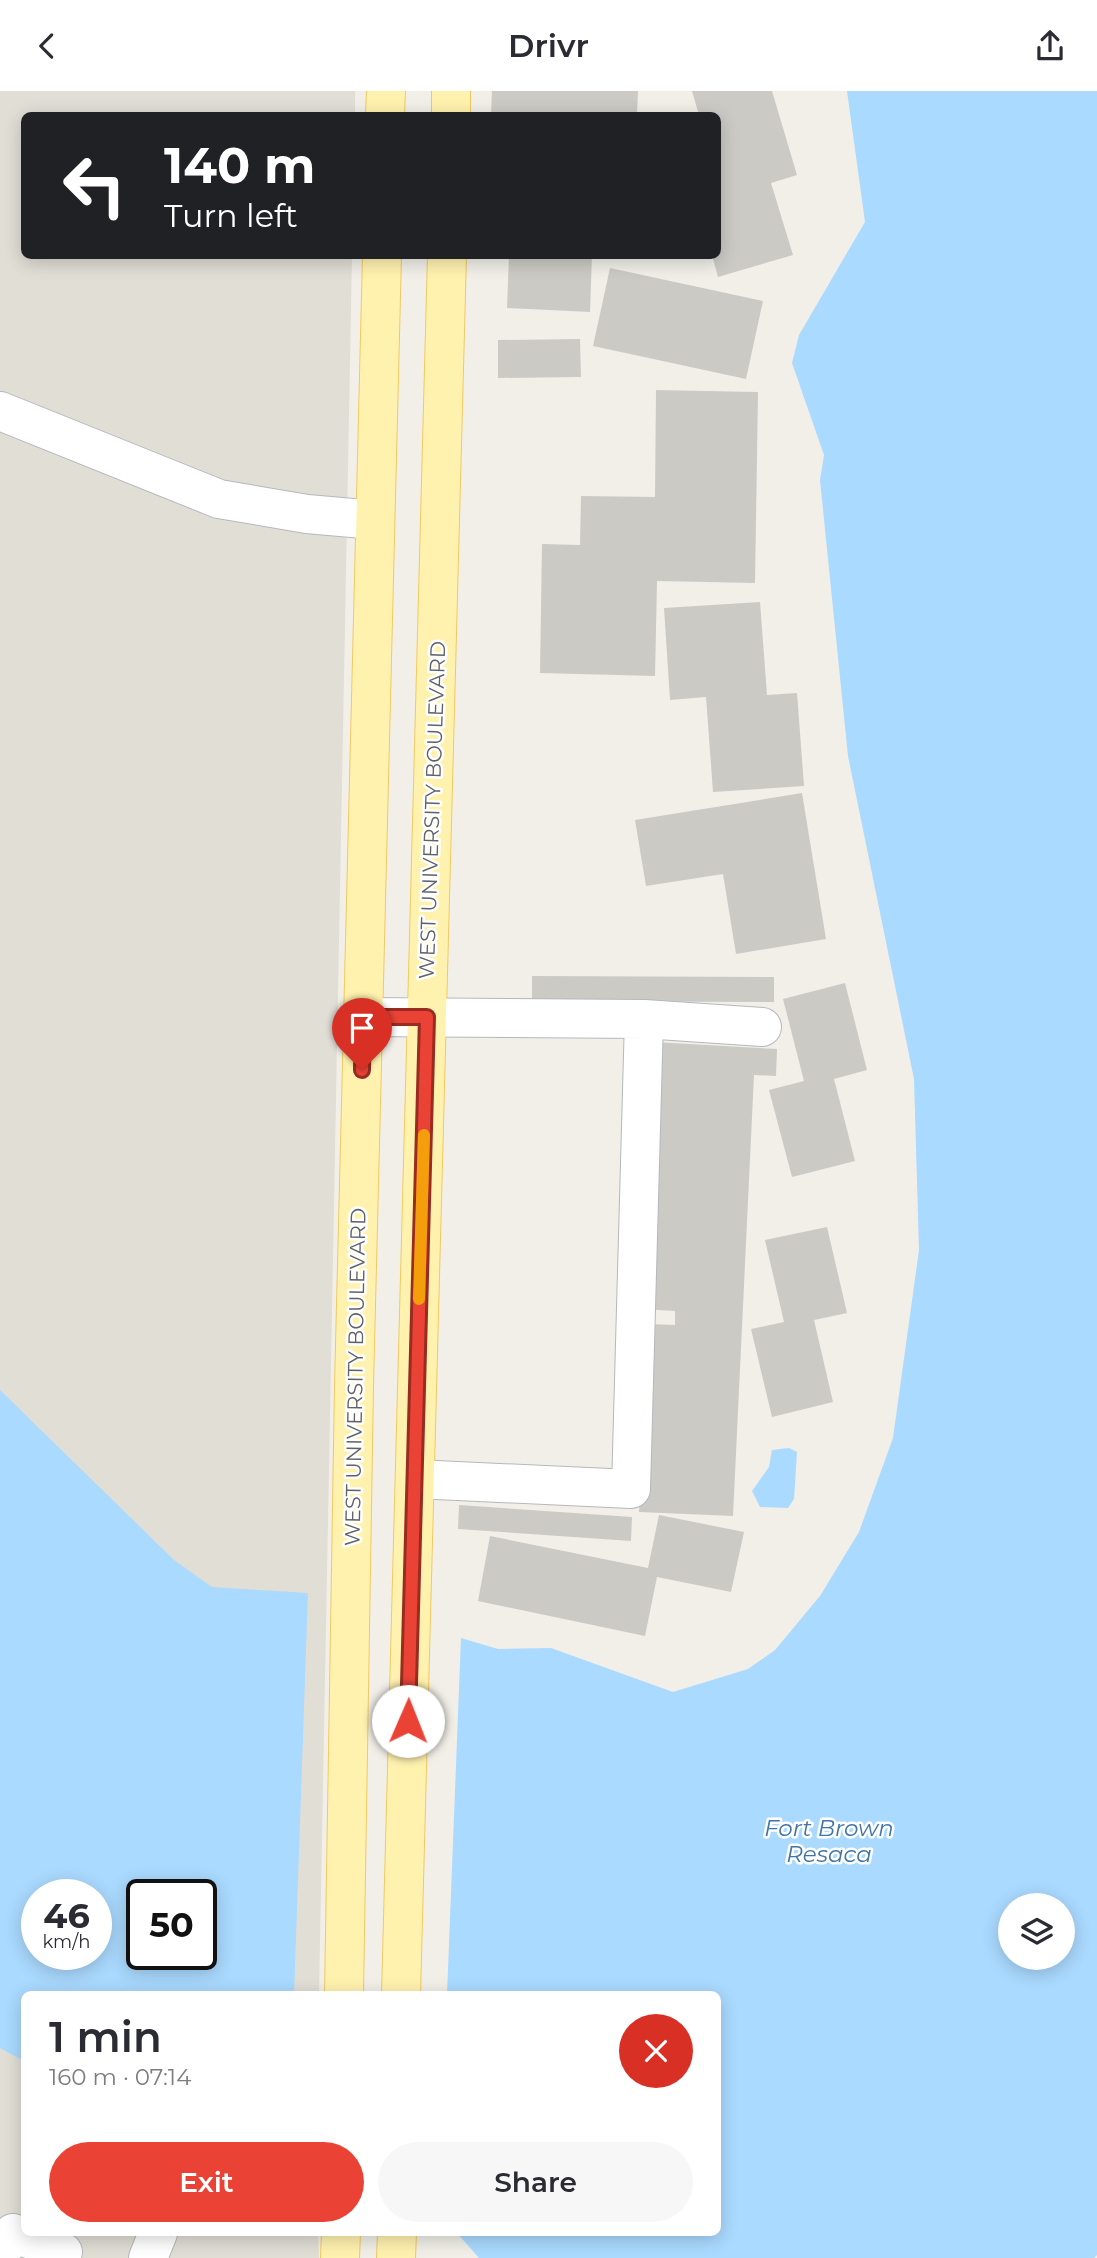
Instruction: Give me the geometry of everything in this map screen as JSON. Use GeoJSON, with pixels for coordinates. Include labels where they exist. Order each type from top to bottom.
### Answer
{"type":"FeatureCollection","features":[{"type":"Feature","properties":{"kind":"main road"},"geometry":{"type":"LineString","coordinates":[[385,112],[386,91]]}},
{"type":"Feature","properties":{"kind":"main road"},"geometry":{"type":"LineString","coordinates":[[451,91],[451,112]]}},
{"type":"Feature","properties":{"kind":"main road","name":"WEST UNIVERSITY BOULEVARD"},"geometry":{"type":"LineString","coordinates":[[344,1988],[363,1017],[382,259]]}},
{"type":"Feature","properties":{"kind":"main road","name":"WEST UNIVERSITY BOULEVARD"},"geometry":{"type":"LineString","coordinates":[[401,1991],[447,259]]}},
{"type":"Feature","properties":{"kind":"main road"},"geometry":{"type":"LineString","coordinates":[[340,2258],[341,2236]]}},
{"type":"Feature","properties":{"kind":"main road"},"geometry":{"type":"LineString","coordinates":[[397,2236],[397,2258]]}},
{"type":"Feature","properties":{"kind":"lane"},"geometry":{"type":"LineString","coordinates":[[0,411],[219,499],[307,514],[375,520]]}},
{"type":"Feature","properties":{"kind":"lane"},"geometry":{"type":"LineString","coordinates":[[363,1017],[644,1019],[762,1027]]}},
{"type":"Feature","properties":{"kind":"lane"},"geometry":{"type":"LineString","coordinates":[[415,1479],[631,1489],[644,1019]]}},
{"type":"Feature","properties":{"kind":"lane"},"geometry":{"type":"LineString","coordinates":[[0,2254],[13,2233],[63,2252],[60,2258]]}},
{"type":"Feature","properties":{"kind":"lane"},"geometry":{"type":"LineString","coordinates":[[148,2258],[158,2236]]}},
{"type":"Feature","properties":{"kind":"shaded area"},"geometry":{"type":"Polygon","coordinates":[[[0,91],[355,91],[355,112],[21,112],[21,259],[352,259],[319,1991],[21,1991],[21,2236],[318,2236],[319,2258],[0,2258],[0,91]]]}},
{"type":"Feature","properties":{"kind":"water","name":"Fort Brown Resaca"},"geometry":{"type":"Polygon","coordinates":[[[847,91],[1097,91],[1097,2255],[1094,2258],[479,2258],[460,2236],[721,2236],[721,1991],[447,1991],[461,1638],[498,1649],[551,1648],[673,1692],[748,1669],[775,1650],[820,1596],[859,1532],[893,1438],[919,1250],[914,1079],[848,756],[820,480],[824,455],[792,363],[799,335],[865,222],[847,91]]]}},
{"type":"Feature","properties":{"kind":"water"},"geometry":{"type":"Polygon","coordinates":[[[0,1390],[174,1560],[212,1587],[308,1593],[294,1991],[21,1991],[21,2059],[0,2048],[0,1390]]]}},
{"type":"Feature","properties":{"kind":"water"},"geometry":{"type":"Polygon","coordinates":[[[789,1448],[797,1452],[794,1499],[788,1508],[760,1507],[752,1491],[769,1467],[772,1450],[789,1448]]]}},
{"type":"Feature","properties":{"kind":"building"},"geometry":{"type":"Polygon","coordinates":[[[492,91],[638,91],[637,112],[491,112],[492,91]]]}},
{"type":"Feature","properties":{"kind":"building"},"geometry":{"type":"Polygon","coordinates":[[[692,91],[772,91],[797,175],[771,183],[793,255],[718,277],[713,259],[721,259],[721,112],[698,112],[692,91]]]}},
{"type":"Feature","properties":{"kind":"building"},"geometry":{"type":"Polygon","coordinates":[[[509,259],[592,259],[590,312],[507,308],[509,259]]]}},
{"type":"Feature","properties":{"kind":"building"},"geometry":{"type":"Polygon","coordinates":[[[610,268],[763,301],[746,379],[593,346],[610,268]]]}},
{"type":"Feature","properties":{"kind":"building"},"geometry":{"type":"Polygon","coordinates":[[[580,339],[581,377],[498,378],[498,340],[580,339]]]}},
{"type":"Feature","properties":{"kind":"building"},"geometry":{"type":"Polygon","coordinates":[[[656,390],[758,392],[755,583],[657,581],[655,676],[540,673],[542,544],[580,545],[581,496],[655,497],[656,390]]]}},
{"type":"Feature","properties":{"kind":"building"},"geometry":{"type":"Polygon","coordinates":[[[760,602],[767,695],[797,693],[804,786],[713,792],[706,697],[670,700],[664,608],[760,602]]]}},
{"type":"Feature","properties":{"kind":"building"},"geometry":{"type":"Polygon","coordinates":[[[802,793],[826,939],[736,954],[723,874],[646,886],[635,820],[802,793]]]}},
{"type":"Feature","properties":{"kind":"building"},"geometry":{"type":"Polygon","coordinates":[[[532,976],[774,977],[774,1002],[532,1001],[532,976]]]}},
{"type":"Feature","properties":{"kind":"building"},"geometry":{"type":"Polygon","coordinates":[[[845,983],[867,1070],[834,1079],[855,1161],[792,1177],[769,1090],[804,1081],[783,999],[845,983]]]}},
{"type":"Feature","properties":{"kind":"building"},"geometry":{"type":"Polygon","coordinates":[[[653,1042],[777,1049],[776,1076],[754,1075],[733,1516],[639,1512],[648,1324],[675,1325],[675,1311],[640,1309],[653,1042]]]}},
{"type":"Feature","properties":{"kind":"building"},"geometry":{"type":"Polygon","coordinates":[[[827,1227],[847,1313],[814,1320],[833,1402],[772,1417],[751,1329],[784,1322],[765,1240],[827,1227]]]}},
{"type":"Feature","properties":{"kind":"building"},"geometry":{"type":"Polygon","coordinates":[[[459,1505],[632,1517],[631,1541],[458,1529],[459,1505]]]}},
{"type":"Feature","properties":{"kind":"building"},"geometry":{"type":"Polygon","coordinates":[[[659,1515],[744,1532],[731,1592],[657,1577],[645,1636],[478,1601],[490,1536],[648,1568],[659,1515]]]}},
{"type":"Feature","properties":{"kind":"slow traffic"},"geometry":{"type":"LineString","coordinates":[[419,1299],[424,1135]]}},
{"type":"Feature","properties":{"kind":"route"},"geometry":{"type":"LineString","coordinates":[[362,1070],[363,1017],[427,1017],[408,1721]]}}]}
